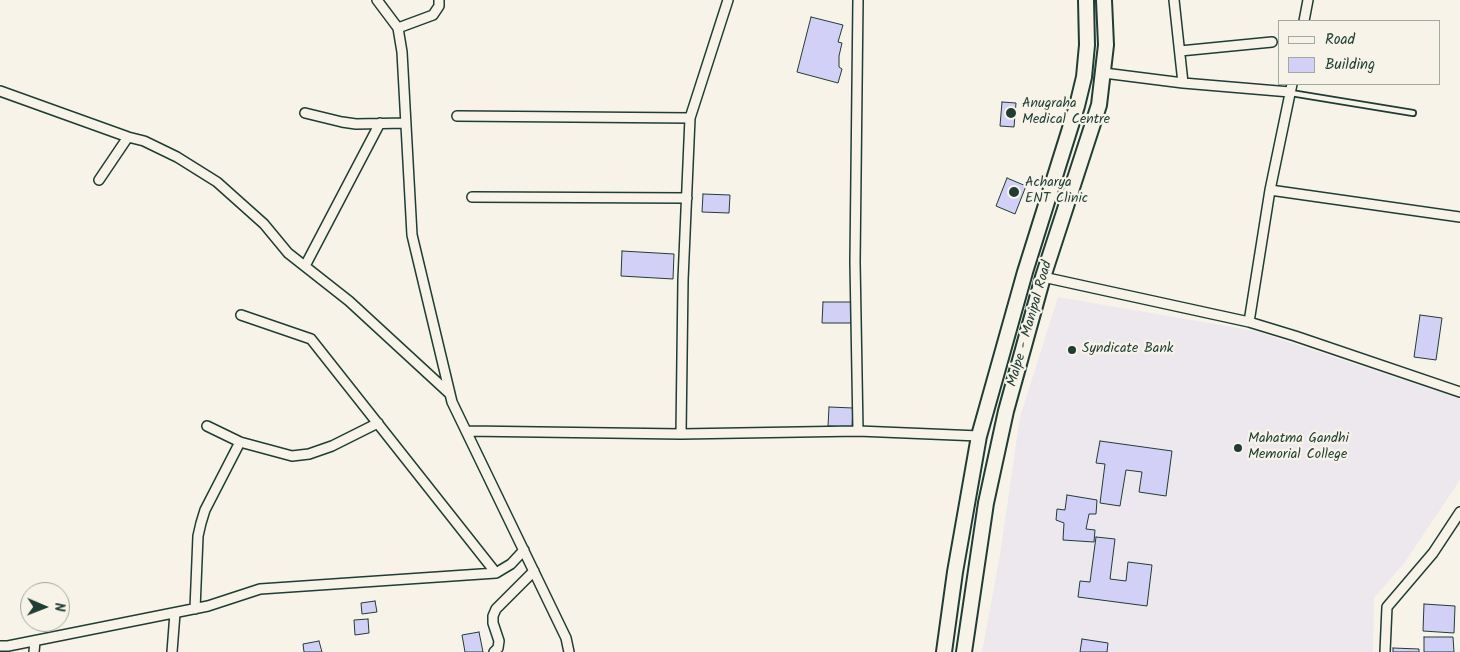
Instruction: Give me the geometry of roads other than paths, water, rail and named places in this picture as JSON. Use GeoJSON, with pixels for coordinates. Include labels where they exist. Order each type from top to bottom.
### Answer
{"type":"FeatureCollection","features":[{"type":"Feature","properties":{"kind":"highway","name":"Malpe - Manipal Road"},"geometry":{"type":"LineString","coordinates":[[944,652],[955,572],[979,436],[1025,272],[1077,106],[1084,77],[1087,45],[1086,0]]}},
{"type":"Feature","properties":{"kind":"highway","name":"Malpe - Manipal Road"},"geometry":{"type":"LineString","coordinates":[[964,652],[983,522],[1006,411],[1043,277],[1099,105],[1106,45],[1104,0]]}},
{"type":"Feature","properties":{"kind":"street"},"geometry":{"type":"LineString","coordinates":[[377,0],[398,28],[402,52],[412,235],[452,402],[566,638],[569,652]]}},
{"type":"Feature","properties":{"kind":"street"},"geometry":{"type":"LineString","coordinates":[[398,28],[433,15],[439,6],[439,0]]}},
{"type":"Feature","properties":{"kind":"street"},"geometry":{"type":"LineString","coordinates":[[681,434],[683,280],[690,118],[728,0]]}},
{"type":"Feature","properties":{"kind":"street"},"geometry":{"type":"LineString","coordinates":[[858,0],[855,262],[858,431]]}},
{"type":"Feature","properties":{"kind":"street"},"geometry":{"type":"LineString","coordinates":[[1174,0],[1183,83]]}},
{"type":"Feature","properties":{"kind":"street"},"geometry":{"type":"LineString","coordinates":[[1304,20],[1308,0]]}},
{"type":"Feature","properties":{"kind":"street"},"geometry":{"type":"LineString","coordinates":[[1180,51],[1272,42]]}},
{"type":"Feature","properties":{"kind":"street"},"geometry":{"type":"LineString","coordinates":[[1104,73],[1183,83],[1291,88],[1270,190],[1249,322]]}},
{"type":"Feature","properties":{"kind":"street"},"geometry":{"type":"LineString","coordinates":[[0,91],[144,141],[177,157],[217,182],[264,224],[288,253],[349,301],[450,394]]}},
{"type":"Feature","properties":{"kind":"street"},"geometry":{"type":"LineString","coordinates":[[305,113],[342,122],[406,123]]}},
{"type":"Feature","properties":{"kind":"street"},"geometry":{"type":"LineString","coordinates":[[457,116],[690,118]]}},
{"type":"Feature","properties":{"kind":"street"},"geometry":{"type":"LineString","coordinates":[[305,266],[380,123]]}},
{"type":"Feature","properties":{"kind":"street"},"geometry":{"type":"LineString","coordinates":[[99,180],[128,137]]}},
{"type":"Feature","properties":{"kind":"street"},"geometry":{"type":"LineString","coordinates":[[1270,190],[1460,217]]}},
{"type":"Feature","properties":{"kind":"street"},"geometry":{"type":"LineString","coordinates":[[472,196],[687,198]]}},
{"type":"Feature","properties":{"kind":"street"},"geometry":{"type":"LineString","coordinates":[[1043,277],[1249,322],[1460,392]]}},
{"type":"Feature","properties":{"kind":"street"},"geometry":{"type":"LineString","coordinates":[[241,315],[311,339],[496,573]]}},
{"type":"Feature","properties":{"kind":"street"},"geometry":{"type":"LineString","coordinates":[[207,426],[240,442],[292,456],[309,454],[332,446],[378,423]]}},
{"type":"Feature","properties":{"kind":"street"},"geometry":{"type":"LineString","coordinates":[[467,431],[681,434],[858,431],[979,436]]}},
{"type":"Feature","properties":{"kind":"street"},"geometry":{"type":"LineString","coordinates":[[195,609],[198,536],[201,523],[205,510],[240,442]]}},
{"type":"Feature","properties":{"kind":"street"},"geometry":{"type":"LineString","coordinates":[[1386,652],[1387,607],[1433,553],[1460,512]]}},
{"type":"Feature","properties":{"kind":"street"},"geometry":{"type":"LineString","coordinates":[[0,646],[195,609],[260,589],[496,573],[511,564],[524,550]]}},
{"type":"Feature","properties":{"kind":"street"},"geometry":{"type":"LineString","coordinates":[[494,652],[498,648],[499,641],[493,623],[496,609],[534,571]]}},
{"type":"Feature","properties":{"kind":"street"},"geometry":{"type":"LineString","coordinates":[[172,652],[175,613]]}},
{"type":"Feature","properties":{"kind":"street"},"geometry":{"type":"LineString","coordinates":[[34,641],[34,652]]}},
{"type":"Feature","properties":{"kind":"lane"},"geometry":{"type":"LineString","coordinates":[[1291,88],[1413,113]]}},
{"type":"Feature","properties":{"kind":"place","name":"Anugraha Medical Centre"},"geometry":{"type":"Point","coordinates":[1011,113]}},
{"type":"Feature","properties":{"kind":"place","name":"Acharya ENT Clinic"},"geometry":{"type":"Point","coordinates":[1014,192]}},
{"type":"Feature","properties":{"kind":"place","name":"Syndicate Bank"},"geometry":{"type":"Point","coordinates":[1072,350]}},
{"type":"Feature","properties":{"kind":"place","name":"Mahatma Gandhi Memorial College"},"geometry":{"type":"Point","coordinates":[1238,448]}}]}
